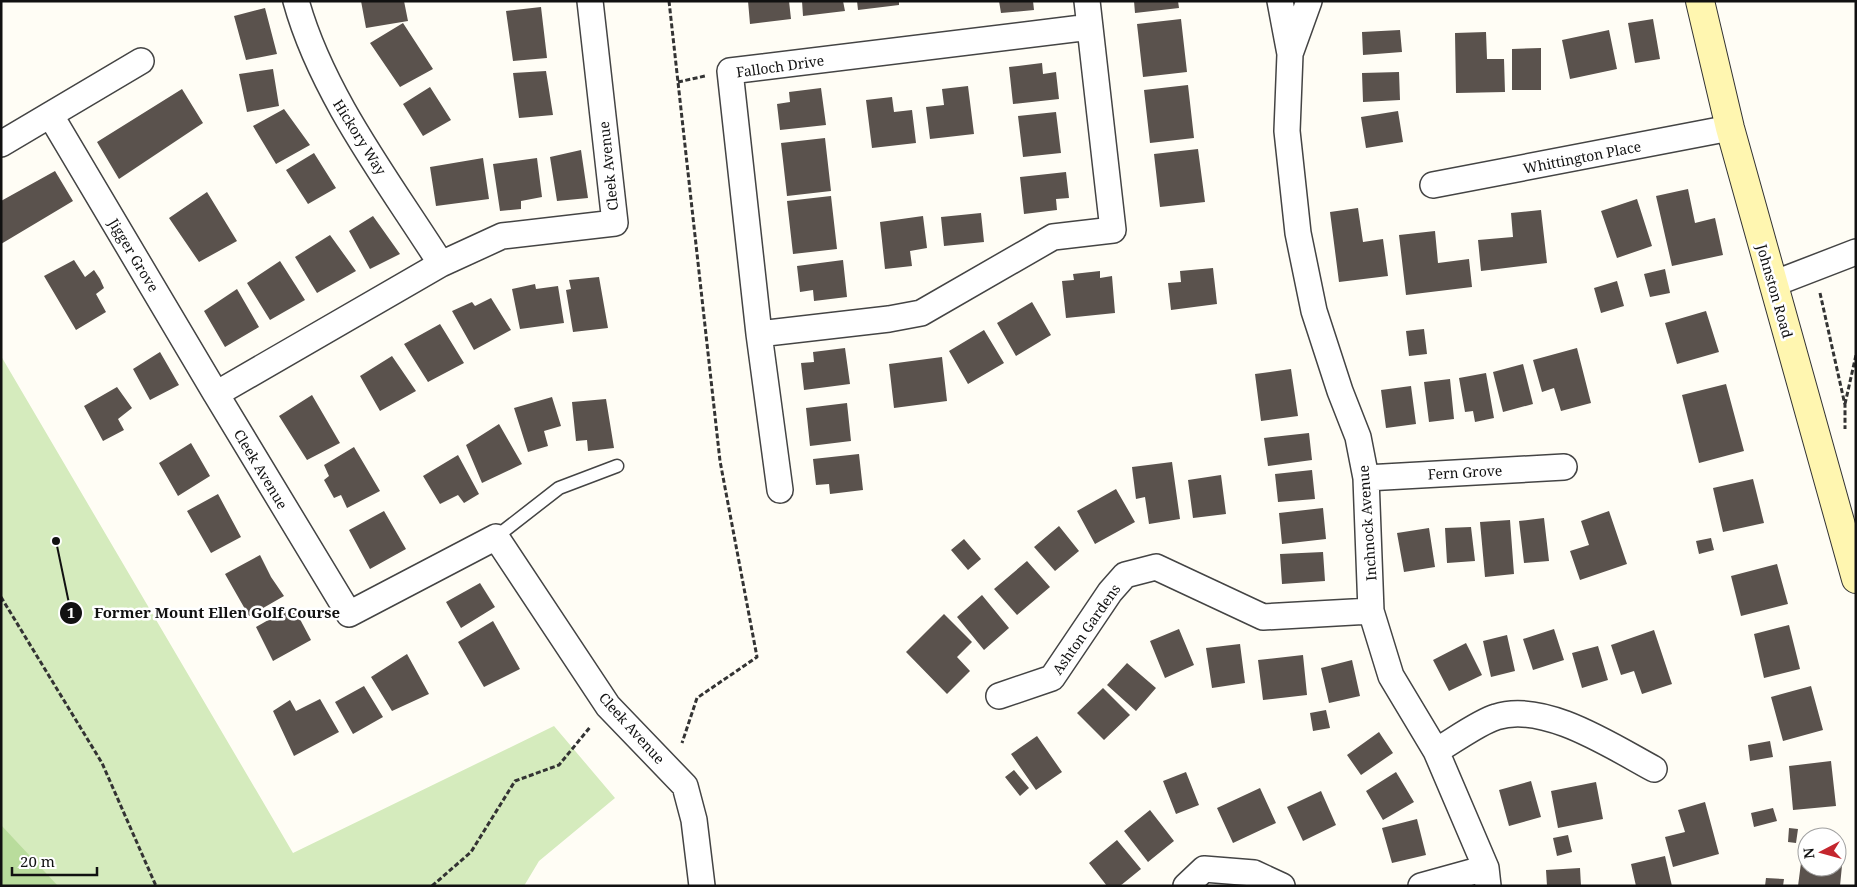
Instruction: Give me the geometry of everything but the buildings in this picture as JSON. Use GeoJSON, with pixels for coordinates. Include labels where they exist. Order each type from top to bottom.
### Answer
{"type":"FeatureCollection","features":[{"type":"Feature","properties":{"kind":"main road","name":"Johnston Road"},"geometry":{"type":"LineString","coordinates":[[1700,1],[1730,128],[1856,580]]}},
{"type":"Feature","properties":{"kind":"street","name":"Hickory Way"},"geometry":{"type":"LineString","coordinates":[[296,1],[302,22],[329,86],[441,264]]}},
{"type":"Feature","properties":{"kind":"street","name":"Cleek Avenue"},"geometry":{"type":"LineString","coordinates":[[590,1],[615,223],[502,236],[441,264],[216,394],[350,614],[496,537],[608,706],[685,786],[694,820],[702,886]]}},
{"type":"Feature","properties":{"kind":"street"},"geometry":{"type":"LineString","coordinates":[[759,334],[897,318],[921,313],[1053,237],[1113,230],[1087,1]]}},
{"type":"Feature","properties":{"kind":"street","name":"Inchnock Avenue"},"geometry":{"type":"LineString","coordinates":[[1280,1],[1290,54],[1287,131],[1298,233],[1314,311],[1340,391],[1358,437],[1366,478],[1371,611],[1391,676],[1436,751],[1487,877]]}},
{"type":"Feature","properties":{"kind":"street","name":"Inchnock Avenue"},"geometry":{"type":"LineString","coordinates":[[1290,54],[1309,1]]}},
{"type":"Feature","properties":{"kind":"street","name":"Falloch Drive"},"geometry":{"type":"LineString","coordinates":[[780,490],[759,334],[730,71],[1090,27]]}},
{"type":"Feature","properties":{"kind":"street"},"geometry":{"type":"LineString","coordinates":[[1,144],[141,61]]}},
{"type":"Feature","properties":{"kind":"street","name":"Jigger Grove"},"geometry":{"type":"LineString","coordinates":[[51,116],[216,394]]}},
{"type":"Feature","properties":{"kind":"street","name":"Whittington Place"},"geometry":{"type":"LineString","coordinates":[[1433,185],[1730,128]]}},
{"type":"Feature","properties":{"kind":"street"},"geometry":{"type":"LineString","coordinates":[[1773,284],[1856,252]]}},
{"type":"Feature","properties":{"kind":"street","name":"Fern Grove"},"geometry":{"type":"LineString","coordinates":[[1366,478],[1564,467]]}},
{"type":"Feature","properties":{"kind":"street","name":"Ashton Gardens"},"geometry":{"type":"LineString","coordinates":[[999,696],[1052,678],[1110,592],[1125,575],[1156,567],[1262,617],[1371,611]]}},
{"type":"Feature","properties":{"kind":"street"},"geometry":{"type":"LineString","coordinates":[[1436,751],[1497,716],[1532,714],[1577,727],[1654,768]]}},
{"type":"Feature","properties":{"kind":"street"},"geometry":{"type":"LineString","coordinates":[[1186,886],[1204,869],[1254,873],[1282,886]]}},
{"type":"Feature","properties":{"kind":"street"},"geometry":{"type":"LineString","coordinates":[[1421,886],[1487,877]]}},
{"type":"Feature","properties":{"kind":"lane"},"geometry":{"type":"LineString","coordinates":[[496,537],[559,488],[617,466]]}},
{"type":"Feature","properties":{"kind":"path"},"geometry":{"type":"LineString","coordinates":[[669,1],[720,461],[757,657],[697,698],[672,772]]}},
{"type":"Feature","properties":{"kind":"path"},"geometry":{"type":"LineString","coordinates":[[1814,268],[1845,405]]}},
{"type":"Feature","properties":{"kind":"path"},"geometry":{"type":"LineString","coordinates":[[1845,432],[1845,405],[1856,355]]}},
{"type":"Feature","properties":{"kind":"path"},"geometry":{"type":"LineString","coordinates":[[1,598],[102,763],[156,886]]}},
{"type":"Feature","properties":{"kind":"path"},"geometry":{"type":"LineString","coordinates":[[432,886],[471,852],[515,782],[559,765],[608,706]]}},
{"type":"Feature","properties":{"kind":"green space"},"geometry":{"type":"Polygon","coordinates":[[[1,356],[293,853],[554,726],[615,798],[539,861],[524,886],[1,886],[1,356]]]}},
{"type":"Feature","properties":{"kind":"green space"},"geometry":{"type":"Polygon","coordinates":[[[1,825],[58,886],[1,886],[1,825]]]}},
{"type":"Feature","properties":{"kind":"place","name":"Former Mount Ellen Golf Course"},"geometry":{"type":"Point","coordinates":[56,541]}}]}
